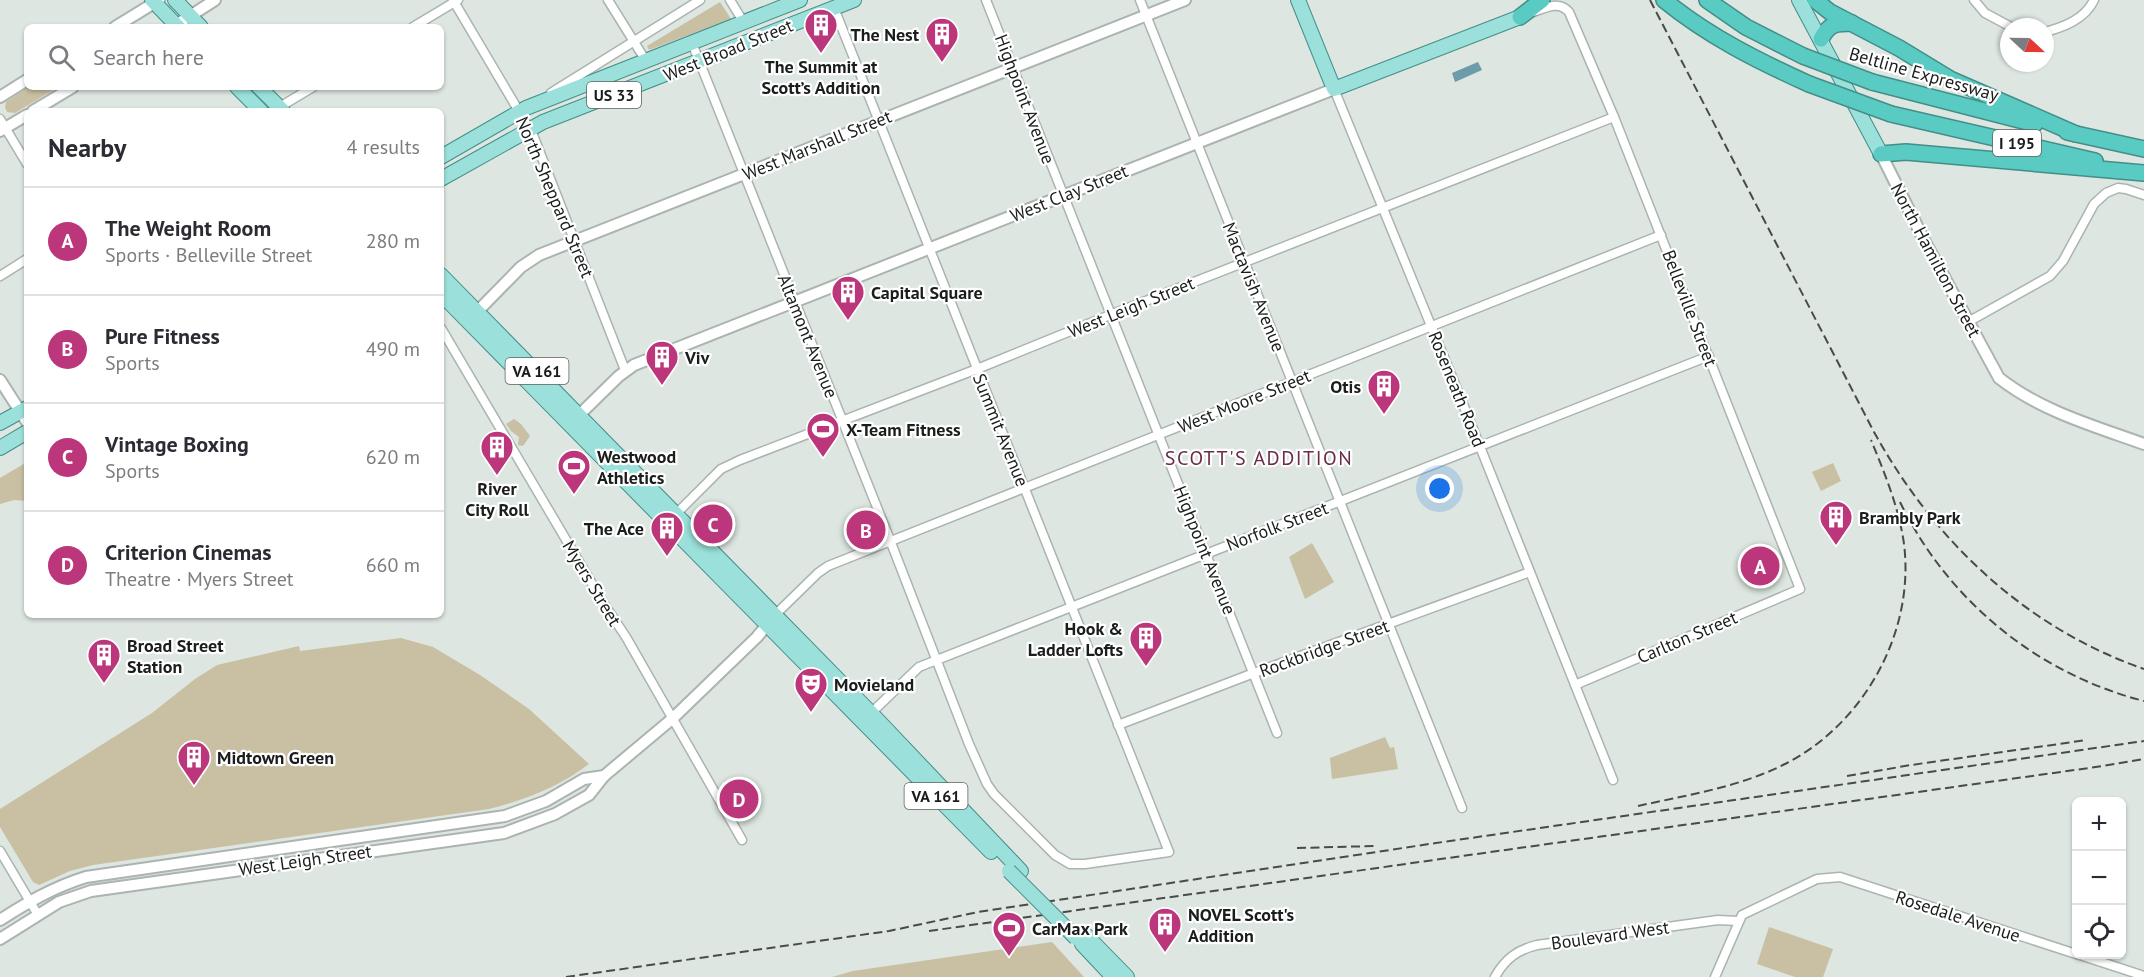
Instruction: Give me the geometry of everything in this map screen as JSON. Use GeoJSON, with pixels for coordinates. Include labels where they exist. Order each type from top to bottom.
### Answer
{"type":"FeatureCollection","features":[{"type":"Feature","properties":{"kind":"highway"},"geometry":{"type":"LineString","coordinates":[[1520,17],[1542,0]]}},
{"type":"Feature","properties":{"kind":"highway","name":"I 195"},"geometry":{"type":"LineString","coordinates":[[1664,0],[1705,30],[1766,64],[1809,84],[1891,114],[2144,173]]}},
{"type":"Feature","properties":{"kind":"highway","name":"Beltline Expressway"},"geometry":{"type":"LineString","coordinates":[[1707,0],[1746,27],[1803,56],[1872,82],[1961,106],[2144,149]]}},
{"type":"Feature","properties":{"kind":"highway"},"geometry":{"type":"LineString","coordinates":[[1815,0],[1830,12],[1899,48],[1950,79],[2076,134]]}},
{"type":"Feature","properties":{"kind":"highway"},"geometry":{"type":"LineString","coordinates":[[1821,39],[1830,25],[1851,23]]}},
{"type":"Feature","properties":{"kind":"highway"},"geometry":{"type":"LineString","coordinates":[[1881,154],[1906,152],[2144,173]]}},
{"type":"Feature","properties":{"kind":"main road"},"geometry":{"type":"LineString","coordinates":[[175,0],[198,24]]}},
{"type":"Feature","properties":{"kind":"main road","name":"West Broad Street"},"geometry":{"type":"LineString","coordinates":[[444,155],[526,108],[800,0]]}},
{"type":"Feature","properties":{"kind":"main road","name":"West Broad Street"},"geometry":{"type":"LineString","coordinates":[[444,177],[530,129],[854,0]]}},
{"type":"Feature","properties":{"kind":"main road","name":"Roseneath Road"},"geometry":{"type":"LineString","coordinates":[[1298,0],[1334,89]]}},
{"type":"Feature","properties":{"kind":"main road","name":"North Hamilton Street"},"geometry":{"type":"LineString","coordinates":[[1799,0],[1881,154]]}},
{"type":"Feature","properties":{"kind":"main road"},"geometry":{"type":"LineString","coordinates":[[155,1],[174,24]]}},
{"type":"Feature","properties":{"kind":"main road","name":"West Clay Street"},"geometry":{"type":"LineString","coordinates":[[1334,89],[1520,17]]}},
{"type":"Feature","properties":{"kind":"main road"},"geometry":{"type":"LineString","coordinates":[[240,90],[258,108]]}},
{"type":"Feature","properties":{"kind":"main road"},"geometry":{"type":"LineString","coordinates":[[261,90],[276,108]]}},
{"type":"Feature","properties":{"kind":"main road","name":"VA 161"},"geometry":{"type":"LineString","coordinates":[[445,295],[473,316],[580,414],[672,519]]}},
{"type":"Feature","properties":{"kind":"main road","name":"VA 161"},"geometry":{"type":"LineString","coordinates":[[473,316],[569,425],[672,519],[1080,936],[1127,977]]}},
{"type":"Feature","properties":{"kind":"main road"},"geometry":{"type":"LineString","coordinates":[[0,423],[24,414]]}},
{"type":"Feature","properties":{"kind":"main road"},"geometry":{"type":"LineString","coordinates":[[0,448],[24,434]]}},
{"type":"Feature","properties":{"kind":"main road","name":"VA 161"},"geometry":{"type":"LineString","coordinates":[[1080,936],[1113,977]]}},
{"type":"Feature","properties":{"kind":"street"},"geometry":{"type":"LineString","coordinates":[[179,24],[215,0]]}},
{"type":"Feature","properties":{"kind":"street"},"geometry":{"type":"LineString","coordinates":[[608,0],[645,61]]}},
{"type":"Feature","properties":{"kind":"street"},"geometry":{"type":"LineString","coordinates":[[526,108],[700,0]]}},
{"type":"Feature","properties":{"kind":"street"},"geometry":{"type":"LineString","coordinates":[[730,0],[744,22]]}},
{"type":"Feature","properties":{"kind":"street","name":"Highpoint Avenue"},"geometry":{"type":"LineString","coordinates":[[986,0],[1277,733]]}},
{"type":"Feature","properties":{"kind":"street","name":"Mactavish Avenue"},"geometry":{"type":"LineString","coordinates":[[1140,0],[1462,808]]}},
{"type":"Feature","properties":{"kind":"street","name":"West Marshall Street"},"geometry":{"type":"LineString","coordinates":[[473,316],[531,260],[1185,0]]}},
{"type":"Feature","properties":{"kind":"street"},"geometry":{"type":"LineString","coordinates":[[1974,0],[1985,13],[2000,21]]}},
{"type":"Feature","properties":{"kind":"street"},"geometry":{"type":"LineString","coordinates":[[2054,30],[2077,19],[2089,10],[2094,0]]}},
{"type":"Feature","properties":{"kind":"street"},"geometry":{"type":"LineString","coordinates":[[120,24],[155,1]]}},
{"type":"Feature","properties":{"kind":"street"},"geometry":{"type":"LineString","coordinates":[[418,24],[455,1]]}},
{"type":"Feature","properties":{"kind":"street","name":"North Sheppard Street"},"geometry":{"type":"LineString","coordinates":[[455,1],[526,108],[530,129],[625,370]]}},
{"type":"Feature","properties":{"kind":"street","name":"West Clay Street"},"geometry":{"type":"LineString","coordinates":[[1520,17],[1560,6],[1567,9],[1576,29]]}},
{"type":"Feature","properties":{"kind":"street","name":"Summit Avenue"},"geometry":{"type":"LineString","coordinates":[[834,8],[1169,852]]}},
{"type":"Feature","properties":{"kind":"street","name":"Belleville Street"},"geometry":{"type":"LineString","coordinates":[[1576,29],[1614,117],[1800,589]]}},
{"type":"Feature","properties":{"kind":"street","name":"Altamont Avenue"},"geometry":{"type":"LineString","coordinates":[[692,43],[969,744],[987,784],[994,794],[1055,855],[1070,864],[1085,864],[1169,852]]}},
{"type":"Feature","properties":{"kind":"street"},"geometry":{"type":"LineString","coordinates":[[0,97],[24,82]]}},
{"type":"Feature","properties":{"kind":"street","name":"West Clay Street"},"geometry":{"type":"LineString","coordinates":[[569,425],[625,370],[794,301],[1334,89]]}},
{"type":"Feature","properties":{"kind":"street","name":"Roseneath Road"},"geometry":{"type":"LineString","coordinates":[[1334,89],[1480,445],[1613,780]]}},
{"type":"Feature","properties":{"kind":"street"},"geometry":{"type":"LineString","coordinates":[[38,108],[68,90]]}},
{"type":"Feature","properties":{"kind":"street"},"geometry":{"type":"LineString","coordinates":[[281,108],[308,90]]}},
{"type":"Feature","properties":{"kind":"street"},"geometry":{"type":"LineString","coordinates":[[24,116],[2,126],[24,159]]}},
{"type":"Feature","properties":{"kind":"street","name":"West Leigh Street"},"geometry":{"type":"LineString","coordinates":[[672,519],[721,469],[1614,117]]}},
{"type":"Feature","properties":{"kind":"street","name":"North Hamilton Street"},"geometry":{"type":"LineString","coordinates":[[1881,154],[1999,378],[2019,394],[2043,406],[2144,444]]}},
{"type":"Feature","properties":{"kind":"street"},"geometry":{"type":"LineString","coordinates":[[1968,322],[2050,276],[2063,261],[2094,204],[2106,193],[2118,188],[2144,195]]}},
{"type":"Feature","properties":{"kind":"street","name":"West Moore Street"},"geometry":{"type":"LineString","coordinates":[[771,620],[828,566],[1661,235]]}},
{"type":"Feature","properties":{"kind":"street"},"geometry":{"type":"LineString","coordinates":[[0,276],[24,261]]}},
{"type":"Feature","properties":{"kind":"street","name":"Myers Street"},"geometry":{"type":"LineString","coordinates":[[444,333],[604,604],[626,637],[742,840]]}},
{"type":"Feature","properties":{"kind":"street","name":"Norfolk Street"},"geometry":{"type":"LineString","coordinates":[[867,717],[919,667],[1709,356]]}},
{"type":"Feature","properties":{"kind":"street"},"geometry":{"type":"LineString","coordinates":[[0,380],[24,413]]}},
{"type":"Feature","properties":{"kind":"street","name":"Rockbridge Street"},"geometry":{"type":"LineString","coordinates":[[1118,725],[1530,572]]}},
{"type":"Feature","properties":{"kind":"street","name":"Carlton Street"},"geometry":{"type":"LineString","coordinates":[[1575,685],[1800,589]]}},
{"type":"Feature","properties":{"kind":"street","name":"West Leigh Street"},"geometry":{"type":"LineString","coordinates":[[0,939],[71,897],[114,887],[504,833],[534,823],[572,806],[594,791],[604,776],[672,719],[757,637],[771,620]]}},
{"type":"Feature","properties":{"kind":"street","name":"West Leigh Street"},"geometry":{"type":"LineString","coordinates":[[0,920],[30,901],[69,882],[110,873],[504,816],[546,801],[584,780],[604,776]]}},
{"type":"Feature","properties":{"kind":"street"},"geometry":{"type":"LineString","coordinates":[[0,851],[38,915]]}},
{"type":"Feature","properties":{"kind":"street","name":"Rosedale Avenue"},"geometry":{"type":"LineString","coordinates":[[1738,921],[1747,912],[1809,882],[1823,877],[1840,877],[2072,952]]}},
{"type":"Feature","properties":{"kind":"street","name":"Boulevard West"},"geometry":{"type":"LineString","coordinates":[[1495,977],[1513,955],[1537,945],[1718,920],[1738,921]]}},
{"type":"Feature","properties":{"kind":"street"},"geometry":{"type":"LineString","coordinates":[[1714,977],[1738,921]]}},
{"type":"Feature","properties":{"kind":"street","name":"Rosedale Avenue"},"geometry":{"type":"LineString","coordinates":[[2092,959],[2144,976]]}},
{"type":"Feature","properties":{"kind":"shaded area"},"geometry":{"type":"Polygon","coordinates":[[[720,2],[731,19],[649,50],[647,46],[720,2]]]}},
{"type":"Feature","properties":{"kind":"shaded area"},"geometry":{"type":"Polygon","coordinates":[[[24,90],[53,90],[15,113],[7,112],[6,102],[24,90]]]}},
{"type":"Feature","properties":{"kind":"shaded area"},"geometry":{"type":"Polygon","coordinates":[[[514,419],[530,436],[523,446],[518,445],[519,437],[506,424],[514,419]]]}},
{"type":"Feature","properties":{"kind":"shaded area"},"geometry":{"type":"Polygon","coordinates":[[[1833,463],[1841,481],[1821,491],[1812,472],[1833,463]]]}},
{"type":"Feature","properties":{"kind":"shaded area"},"geometry":{"type":"Polygon","coordinates":[[[24,464],[24,501],[14,500],[0,504],[0,478],[24,464]]]}},
{"type":"Feature","properties":{"kind":"shaded area"},"geometry":{"type":"Polygon","coordinates":[[[1312,543],[1334,582],[1305,599],[1289,557],[1312,543]]]}},
{"type":"Feature","properties":{"kind":"shaded area"},"geometry":{"type":"Polygon","coordinates":[[[401,638],[433,647],[480,675],[529,709],[589,764],[541,792],[489,809],[93,865],[70,871],[39,885],[33,882],[0,827],[0,809],[152,713],[195,679],[217,665],[299,646],[300,651],[401,638]]]}},
{"type":"Feature","properties":{"kind":"shaded area"},"geometry":{"type":"Polygon","coordinates":[[[1385,737],[1390,748],[1394,747],[1398,769],[1332,779],[1330,758],[1385,737]]]}},
{"type":"Feature","properties":{"kind":"shaded area"},"geometry":{"type":"Polygon","coordinates":[[[1769,927],[1833,949],[1823,977],[1795,977],[1757,964],[1769,927]]]}},
{"type":"Feature","properties":{"kind":"shaded area","name":"CarMax Park"},"geometry":{"type":"Polygon","coordinates":[[[1052,942],[1084,977],[832,977],[853,971],[1052,942]]]}},
{"type":"Feature","properties":{"kind":"water"},"geometry":{"type":"Polygon","coordinates":[[[1478,62],[1482,70],[1455,82],[1452,73],[1478,62]]]}},
{"type":"Feature","properties":{"kind":"railway"},"geometry":{"type":"LineString","coordinates":[[1650,0],[1874,432],[1898,472],[1925,509],[1987,576],[2023,605],[2060,630],[2101,652],[2144,669]]}},
{"type":"Feature","properties":{"kind":"railway"},"geometry":{"type":"LineString","coordinates":[[1638,806],[1733,784],[1787,763],[1815,746],[1861,699],[1878,672],[1892,641],[1901,610],[1905,577],[1904,544],[1899,517],[1871,440]]}},
{"type":"Feature","properties":{"kind":"railway"},"geometry":{"type":"LineString","coordinates":[[1900,502],[1920,538],[1943,571],[2000,629],[2033,652],[2068,672],[2105,689],[2144,701]]}},
{"type":"Feature","properties":{"kind":"railway"},"geometry":{"type":"LineString","coordinates":[[1847,776],[2087,740]]}},
{"type":"Feature","properties":{"kind":"railway"},"geometry":{"type":"LineString","coordinates":[[566,977],[889,931],[978,912],[1436,843],[2144,741]]}},
{"type":"Feature","properties":{"kind":"railway"},"geometry":{"type":"LineString","coordinates":[[929,931],[2144,759]]}},
{"type":"Feature","properties":{"kind":"railway"},"geometry":{"type":"LineString","coordinates":[[1297,848],[1375,846]]}},
{"type":"Feature","properties":{"kind":"place","name":"The Summit at Scott’s Addition"},"geometry":{"type":"Point","coordinates":[821,54]}},
{"type":"Feature","properties":{"kind":"place","name":"The Nest"},"geometry":{"type":"Point","coordinates":[942,63]}},
{"type":"Feature","properties":{"kind":"place","name":"Capital Square"},"geometry":{"type":"Point","coordinates":[848,321]}},
{"type":"Feature","properties":{"kind":"place","name":"Viv"},"geometry":{"type":"Point","coordinates":[662,386]}},
{"type":"Feature","properties":{"kind":"place","name":"Otis"},"geometry":{"type":"Point","coordinates":[1384,415]}},
{"type":"Feature","properties":{"kind":"place","name":"X-Team Fitness"},"geometry":{"type":"Point","coordinates":[823,458]}},
{"type":"Feature","properties":{"kind":"place","name":"River City Roll"},"geometry":{"type":"Point","coordinates":[497,476]}},
{"type":"Feature","properties":{"kind":"place","name":"Westwood Athletics"},"geometry":{"type":"Point","coordinates":[574,495]}},
{"type":"Feature","properties":{"kind":"place","name":"Vintage Boxing"},"geometry":{"type":"Point","coordinates":[713,524]}},
{"type":"Feature","properties":{"kind":"place","name":"Pure Fitness"},"geometry":{"type":"Point","coordinates":[866,530]}},
{"type":"Feature","properties":{"kind":"place","name":"Brambly Park"},"geometry":{"type":"Point","coordinates":[1836,546]}},
{"type":"Feature","properties":{"kind":"place","name":"The Ace"},"geometry":{"type":"Point","coordinates":[667,557]}},
{"type":"Feature","properties":{"kind":"place","name":"The Weight Room"},"geometry":{"type":"Point","coordinates":[1760,566]}},
{"type":"Feature","properties":{"kind":"place","name":"Hook & Ladder Lofts"},"geometry":{"type":"Point","coordinates":[1146,667]}},
{"type":"Feature","properties":{"kind":"place","name":"Broad Street Station"},"geometry":{"type":"Point","coordinates":[104,684]}},
{"type":"Feature","properties":{"kind":"place","name":"Movieland"},"geometry":{"type":"Point","coordinates":[811,713]}},
{"type":"Feature","properties":{"kind":"place","name":"Midtown Green"},"geometry":{"type":"Point","coordinates":[194,786]}},
{"type":"Feature","properties":{"kind":"place","name":"Criterion Cinemas"},"geometry":{"type":"Point","coordinates":[739,799]}},
{"type":"Feature","properties":{"kind":"place","name":"NOVEL Scott's Addition"},"geometry":{"type":"Point","coordinates":[1165,953]}},
{"type":"Feature","properties":{"kind":"place","name":"CarMax Park"},"geometry":{"type":"Point","coordinates":[1009,957]}},
{"type":"Feature","properties":{"kind":"district","name":"SCOTT'S ADDITION"},"geometry":{"type":"Point","coordinates":[1259,458]}}]}
